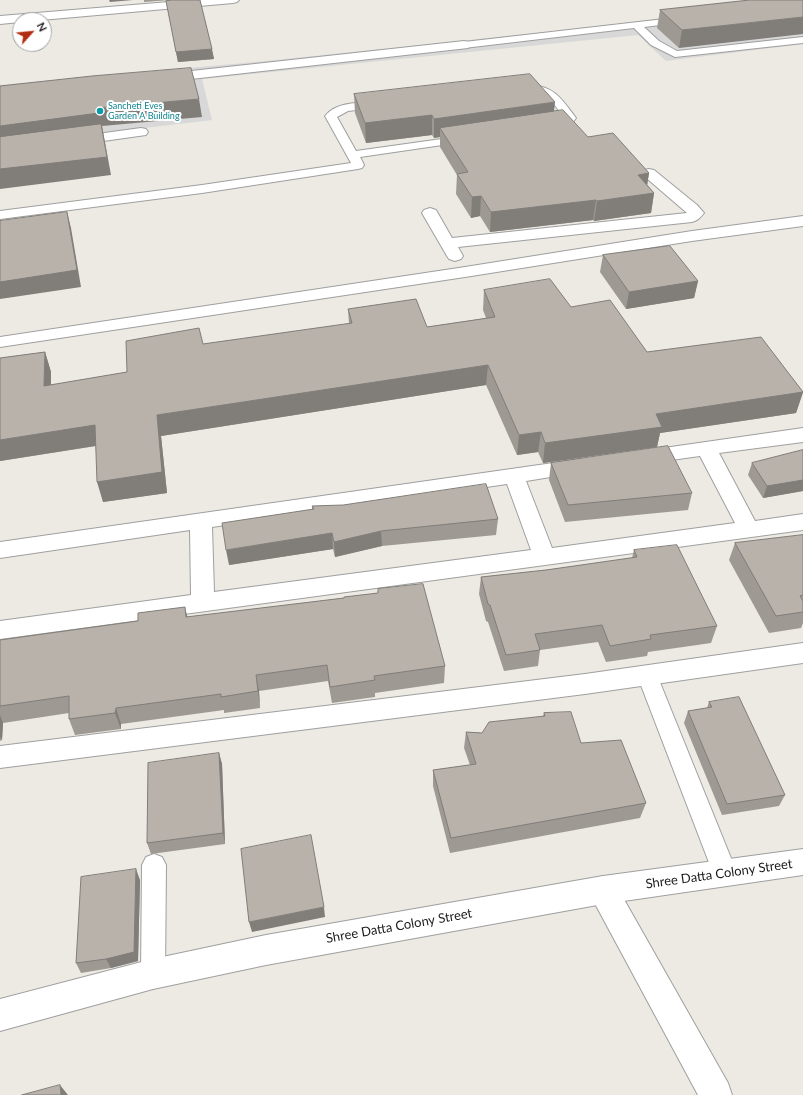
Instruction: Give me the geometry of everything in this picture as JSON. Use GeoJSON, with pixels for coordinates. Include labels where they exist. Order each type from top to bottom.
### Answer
{"type":"FeatureCollection","features":[{"type":"Feature","properties":{"kind":"street"},"geometry":{"type":"LineString","coordinates":[[0,20],[233,0]]}},
{"type":"Feature","properties":{"kind":"street"},"geometry":{"type":"LineString","coordinates":[[148,80],[464,45]]}},
{"type":"Feature","properties":{"kind":"street"},"geometry":{"type":"LineString","coordinates":[[63,142],[141,132]]}},
{"type":"Feature","properties":{"kind":"street"},"geometry":{"type":"LineString","coordinates":[[447,243],[692,217],[696,213],[692,208],[649,173]]}},
{"type":"Feature","properties":{"kind":"street"},"geometry":{"type":"LineString","coordinates":[[430,213],[465,272]]}},
{"type":"Feature","properties":{"kind":"street"},"geometry":{"type":"LineString","coordinates":[[0,342],[465,272],[692,236],[803,221]]}},
{"type":"Feature","properties":{"kind":"street"},"geometry":{"type":"LineString","coordinates":[[621,460],[803,434]]}},
{"type":"Feature","properties":{"kind":"street"},"geometry":{"type":"LineString","coordinates":[[706,448],[749,529]]}},
{"type":"Feature","properties":{"kind":"street"},"geometry":{"type":"LineString","coordinates":[[0,550],[598,464]]}},
{"type":"Feature","properties":{"kind":"street"},"geometry":{"type":"LineString","coordinates":[[514,476],[545,557]]}},
{"type":"Feature","properties":{"kind":"street"},"geometry":{"type":"LineString","coordinates":[[201,521],[203,602]]}},
{"type":"Feature","properties":{"kind":"street"},"geometry":{"type":"LineString","coordinates":[[0,630],[803,522]]}},
{"type":"Feature","properties":{"kind":"street"},"geometry":{"type":"LineString","coordinates":[[0,757],[647,675],[803,653]]}},
{"type":"Feature","properties":{"kind":"street","name":"Shree Datta Colony Street"},"geometry":{"type":"LineString","coordinates":[[0,1015],[153,974],[266,950],[603,890],[803,862]]}},
{"type":"Feature","properties":{"kind":"street"},"geometry":{"type":"LineString","coordinates":[[603,890],[716,1095]]}},
{"type":"Feature","properties":{"kind":"lane"},"geometry":{"type":"LineString","coordinates":[[464,45],[637,26],[692,18]]}},
{"type":"Feature","properties":{"kind":"lane"},"geometry":{"type":"LineString","coordinates":[[637,26],[655,43],[675,54],[803,40]]}},
{"type":"Feature","properties":{"kind":"lane"},"geometry":{"type":"LineString","coordinates":[[509,90],[532,88],[543,89],[549,92],[570,118],[567,123],[541,128]]}},
{"type":"Feature","properties":{"kind":"lane"},"geometry":{"type":"LineString","coordinates":[[0,215],[202,189],[358,165],[331,116],[335,111],[342,109],[390,104]]}},
{"type":"Feature","properties":{"kind":"lane"},"geometry":{"type":"LineString","coordinates":[[352,155],[470,138]]}},
{"type":"Feature","properties":{"kind":"lane"},"geometry":{"type":"LineString","coordinates":[[647,675],[726,873]]}},
{"type":"Feature","properties":{"kind":"lane"},"geometry":{"type":"LineString","coordinates":[[153,974],[154,865]]}},
{"type":"Feature","properties":{"kind":"shaded area"},"geometry":{"type":"Polygon","coordinates":[[[803,1],[803,44],[666,61],[638,35],[202,79],[212,120],[0,145],[0,85],[266,61],[575,29],[803,1]]]}},
{"type":"Feature","properties":{"kind":"building"},"geometry":{"type":"Polygon","coordinates":[[[200,0],[212,49],[176,52],[166,1],[200,0]]]}},
{"type":"Feature","properties":{"kind":"building"},"geometry":{"type":"Polygon","coordinates":[[[750,0],[803,0],[803,17],[682,30],[660,10],[750,0]]]}},
{"type":"Feature","properties":{"kind":"building"},"geometry":{"type":"Polygon","coordinates":[[[191,68],[199,99],[98,108],[99,113],[0,126],[0,86],[92,76],[191,68]]]}},
{"type":"Feature","properties":{"kind":"building"},"geometry":{"type":"Polygon","coordinates":[[[530,74],[555,102],[434,119],[432,115],[365,123],[354,94],[530,74]]]}},
{"type":"Feature","properties":{"kind":"building"},"geometry":{"type":"Polygon","coordinates":[[[563,110],[588,137],[613,133],[649,173],[638,175],[654,193],[597,201],[491,212],[481,196],[472,197],[457,174],[468,172],[440,128],[563,110]]]}},
{"type":"Feature","properties":{"kind":"building"},"geometry":{"type":"Polygon","coordinates":[[[101,124],[107,157],[0,169],[0,137],[101,124]]]}},
{"type":"Feature","properties":{"kind":"building"},"geometry":{"type":"Polygon","coordinates":[[[67,212],[77,270],[0,282],[0,221],[67,212]]]}},
{"type":"Feature","properties":{"kind":"building"},"geometry":{"type":"Polygon","coordinates":[[[670,246],[698,281],[629,292],[603,255],[670,246]]]}},
{"type":"Feature","properties":{"kind":"building"},"geometry":{"type":"Polygon","coordinates":[[[550,279],[571,307],[610,300],[647,352],[761,337],[803,392],[656,414],[662,427],[545,443],[541,432],[519,435],[488,365],[157,415],[162,472],[97,482],[95,425],[0,440],[0,358],[45,352],[44,386],[127,372],[126,341],[199,328],[203,344],[352,323],[348,309],[416,299],[427,327],[495,317],[484,290],[550,279]]]}},
{"type":"Feature","properties":{"kind":"building"},"geometry":{"type":"Polygon","coordinates":[[[668,446],[692,493],[568,505],[551,463],[668,446]]]}},
{"type":"Feature","properties":{"kind":"building"},"geometry":{"type":"Polygon","coordinates":[[[803,450],[803,480],[767,486],[752,463],[803,450]]]}},
{"type":"Feature","properties":{"kind":"building"},"geometry":{"type":"Polygon","coordinates":[[[486,484],[498,519],[381,531],[334,542],[332,533],[226,550],[222,523],[314,509],[312,506],[343,505],[486,484]]]}},
{"type":"Feature","properties":{"kind":"building"},"geometry":{"type":"Polygon","coordinates":[[[803,535],[803,595],[800,596],[803,601],[803,612],[776,616],[735,543],[803,535]]]}},
{"type":"Feature","properties":{"kind":"building"},"geometry":{"type":"Polygon","coordinates":[[[677,545],[717,626],[650,635],[651,639],[610,646],[602,625],[535,634],[540,650],[506,655],[490,605],[488,604],[481,577],[546,570],[637,557],[634,550],[677,545]]]}},
{"type":"Feature","properties":{"kind":"building"},"geometry":{"type":"Polygon","coordinates":[[[423,584],[445,666],[374,676],[375,680],[330,687],[327,665],[256,675],[258,691],[221,697],[221,694],[116,708],[115,713],[69,719],[69,696],[0,706],[0,640],[138,621],[138,613],[185,607],[186,617],[344,598],[378,593],[378,589],[423,584]]]}},
{"type":"Feature","properties":{"kind":"building"},"geometry":{"type":"Polygon","coordinates":[[[739,697],[785,795],[727,804],[688,711],[712,707],[709,702],[739,697]]]}},
{"type":"Feature","properties":{"kind":"building"},"geometry":{"type":"Polygon","coordinates":[[[571,712],[581,743],[621,740],[646,803],[451,838],[433,770],[476,764],[466,732],[482,733],[489,722],[545,716],[544,713],[571,712]]]}},
{"type":"Feature","properties":{"kind":"building"},"geometry":{"type":"Polygon","coordinates":[[[219,753],[223,833],[147,843],[148,763],[219,753]]]}},
{"type":"Feature","properties":{"kind":"building"},"geometry":{"type":"Polygon","coordinates":[[[311,835],[324,907],[249,922],[241,849],[311,835]]]}},
{"type":"Feature","properties":{"kind":"building"},"geometry":{"type":"Polygon","coordinates":[[[136,869],[134,952],[106,959],[76,963],[81,877],[136,869]]]}},
{"type":"Feature","properties":{"kind":"building"},"geometry":{"type":"Polygon","coordinates":[[[60,1085],[61,1095],[22,1095],[60,1085]]]}},
{"type":"Feature","properties":{"kind":"place","name":"Sancheti Eves Garden A Building"},"geometry":{"type":"Point","coordinates":[100,111]}}]}
